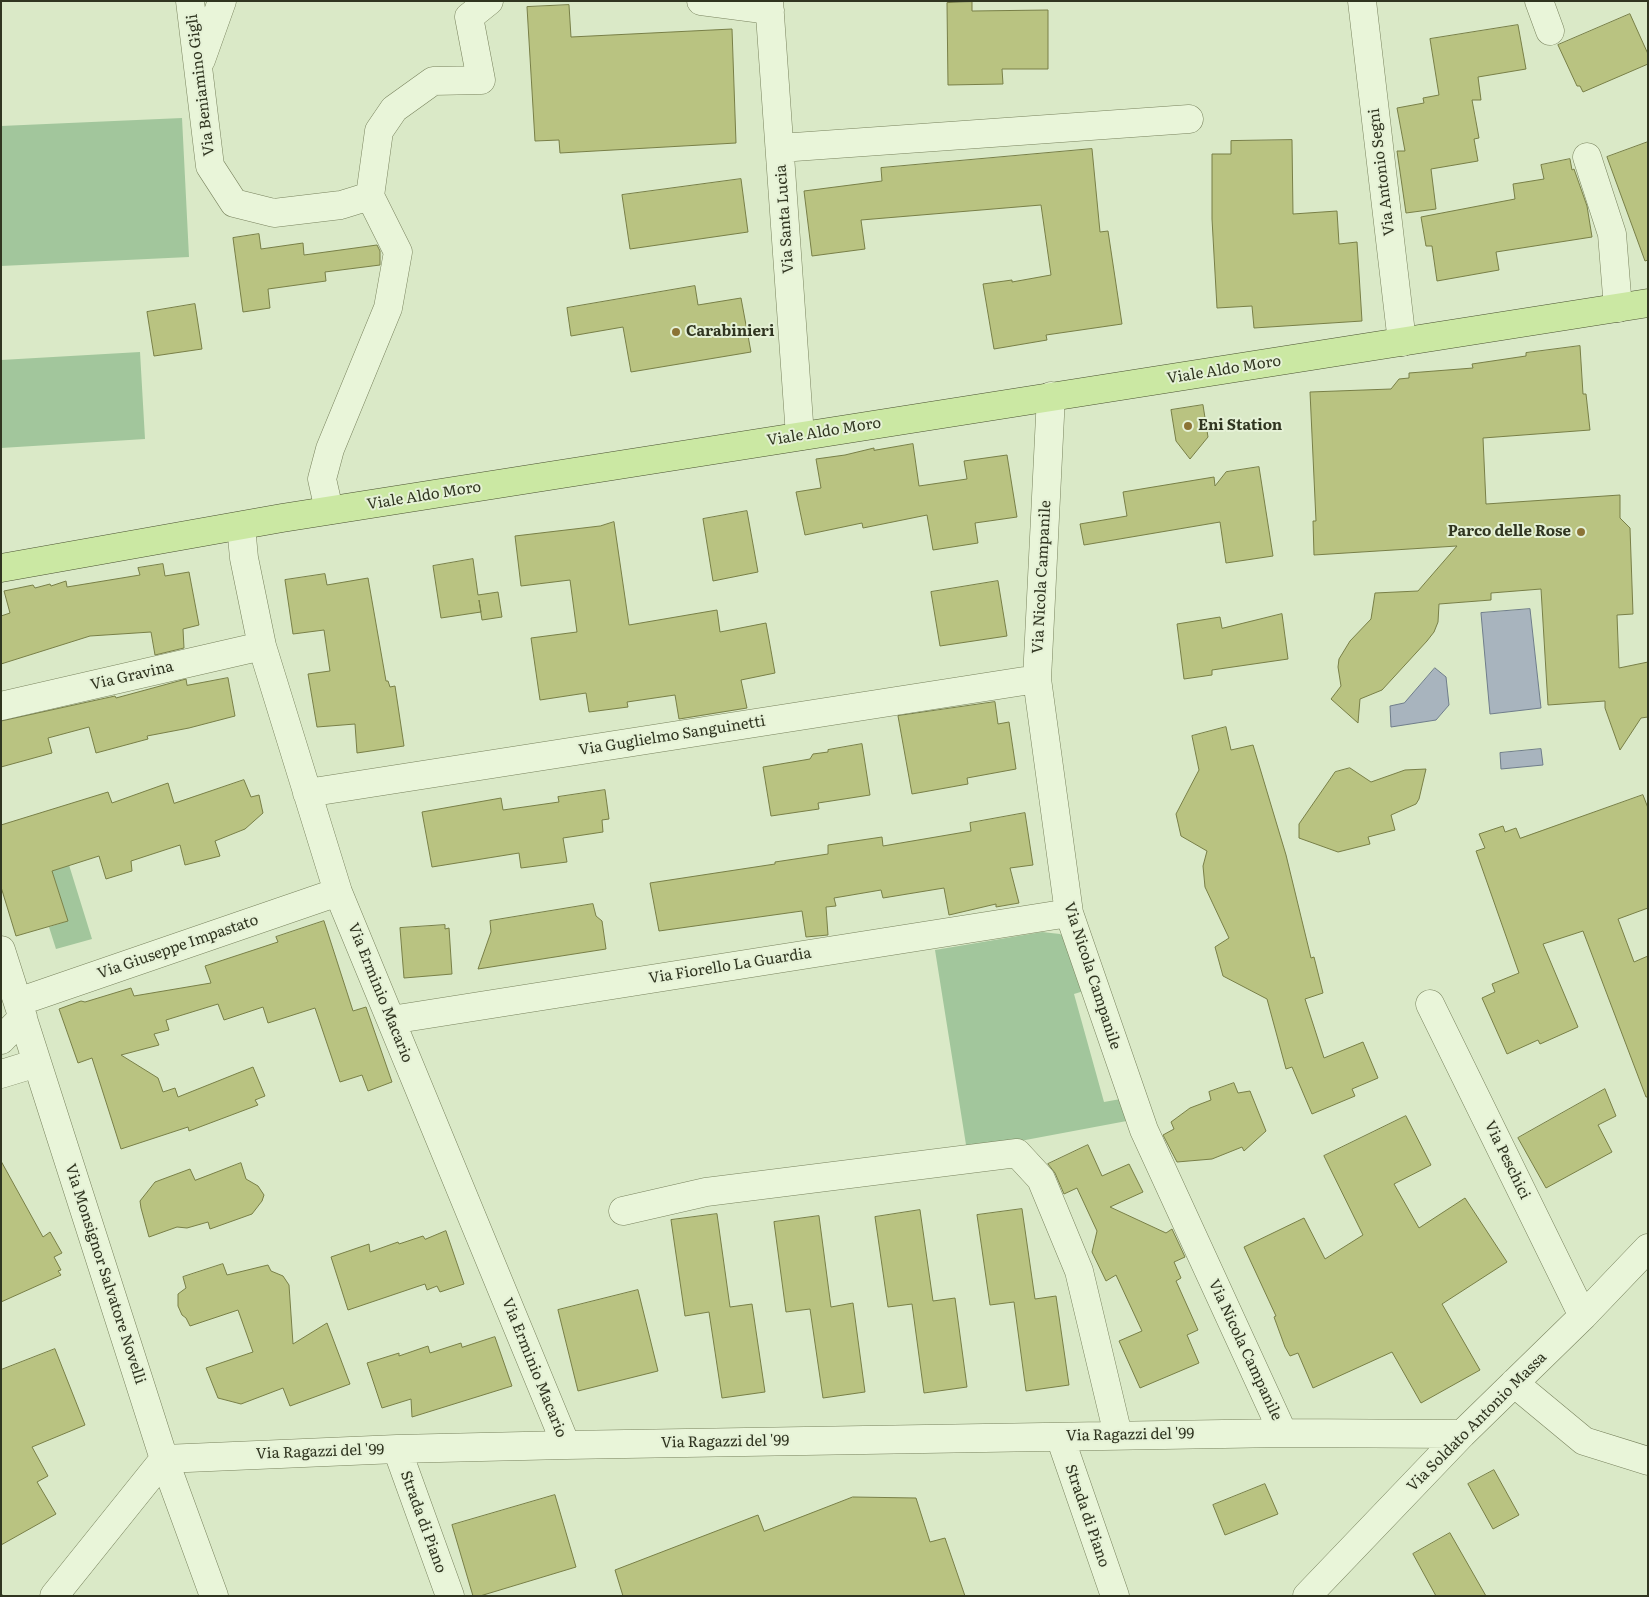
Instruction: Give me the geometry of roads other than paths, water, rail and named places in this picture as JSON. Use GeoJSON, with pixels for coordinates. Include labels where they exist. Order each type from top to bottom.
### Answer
{"type":"FeatureCollection","features":[{"type":"Feature","properties":{"kind":"main road","name":"Viale Aldo Moro"},"geometry":{"type":"LineString","coordinates":[[1,568],[329,510],[1648,303]]}},
{"type":"Feature","properties":{"kind":"street","name":"Via Beniamino Gigli"},"geometry":{"type":"LineString","coordinates":[[190,1],[210,166],[234,203],[274,213],[341,205],[370,196]]}},
{"type":"Feature","properties":{"kind":"street"},"geometry":{"type":"LineString","coordinates":[[198,66],[222,1]]}},
{"type":"Feature","properties":{"kind":"street"},"geometry":{"type":"LineString","coordinates":[[329,510],[322,479],[330,449],[388,308],[398,252],[370,196],[379,131],[394,109],[433,81],[481,80],[469,16],[489,1]]}},
{"type":"Feature","properties":{"kind":"street"},"geometry":{"type":"LineString","coordinates":[[701,1],[769,5]]}},
{"type":"Feature","properties":{"kind":"street","name":"Via Antonio Segni"},"geometry":{"type":"LineString","coordinates":[[1362,1],[1402,342]]}},
{"type":"Feature","properties":{"kind":"street"},"geometry":{"type":"LineString","coordinates":[[1539,1],[1550,31]]}},
{"type":"Feature","properties":{"kind":"street","name":"Via Santa Lucia"},"geometry":{"type":"LineString","coordinates":[[769,5],[800,436]]}},
{"type":"Feature","properties":{"kind":"street"},"geometry":{"type":"LineString","coordinates":[[780,148],[1189,119]]}},
{"type":"Feature","properties":{"kind":"street"},"geometry":{"type":"LineString","coordinates":[[1587,157],[1612,234],[1618,308]]}},
{"type":"Feature","properties":{"kind":"street","name":"Via Nicola Campanile"},"geometry":{"type":"LineString","coordinates":[[1051,396],[1037,678],[1069,913],[1144,1130],[1283,1433]]}},
{"type":"Feature","properties":{"kind":"street","name":"Via Erminio Macario"},"geometry":{"type":"LineString","coordinates":[[240,526],[244,558],[262,646],[338,892],[566,1445]]}},
{"type":"Feature","properties":{"kind":"street","name":"Via Gravina"},"geometry":{"type":"LineString","coordinates":[[1,706],[262,646]]}},
{"type":"Feature","properties":{"kind":"street","name":"Via Guglielmo Sanguinetti"},"geometry":{"type":"LineString","coordinates":[[307,793],[1037,678]]}},
{"type":"Feature","properties":{"kind":"street","name":"Via Giuseppe Impastato"},"geometry":{"type":"LineString","coordinates":[[21,1010],[338,892]]}},
{"type":"Feature","properties":{"kind":"street","name":"Via Fiorello La Guardia"},"geometry":{"type":"LineString","coordinates":[[391,1020],[1069,913]]}},
{"type":"Feature","properties":{"kind":"street","name":"Via Monsignor Salvatore Novelli"},"geometry":{"type":"LineString","coordinates":[[1,950],[164,1458],[214,1596]]}},
{"type":"Feature","properties":{"kind":"street","name":"Via Peschici"},"geometry":{"type":"LineString","coordinates":[[1430,1004],[1583,1316]]}},
{"type":"Feature","properties":{"kind":"street"},"geometry":{"type":"LineString","coordinates":[[1,1040],[21,1010]]}},
{"type":"Feature","properties":{"kind":"street"},"geometry":{"type":"LineString","coordinates":[[1,1074],[37,1063]]}},
{"type":"Feature","properties":{"kind":"street"},"geometry":{"type":"LineString","coordinates":[[623,1211],[706,1192],[1017,1153],[1041,1179],[1079,1272],[1118,1435]]}},
{"type":"Feature","properties":{"kind":"street","name":"Via Soldato Antonio Massa"},"geometry":{"type":"LineString","coordinates":[[1307,1596],[1462,1434],[1583,1316],[1648,1248]]}},
{"type":"Feature","properties":{"kind":"street"},"geometry":{"type":"LineString","coordinates":[[1514,1383],[1584,1441],[1648,1460]]}},
{"type":"Feature","properties":{"kind":"street","name":"Via Ragazzi del '99"},"geometry":{"type":"LineString","coordinates":[[164,1458],[566,1445],[1118,1435],[1283,1433],[1462,1434]]}},
{"type":"Feature","properties":{"kind":"street","name":"Strada di Piano"},"geometry":{"type":"LineString","coordinates":[[1060,1436],[1115,1596]]}},
{"type":"Feature","properties":{"kind":"street","name":"Strada di Piano"},"geometry":{"type":"LineString","coordinates":[[397,1449],[450,1596]]}},
{"type":"Feature","properties":{"kind":"street"},"geometry":{"type":"LineString","coordinates":[[54,1596],[164,1458]]}},
{"type":"Feature","properties":{"kind":"place","name":"Carabinieri"},"geometry":{"type":"Point","coordinates":[676,332]}},
{"type":"Feature","properties":{"kind":"place","name":"Eni Station"},"geometry":{"type":"Point","coordinates":[1188,426]}},
{"type":"Feature","properties":{"kind":"place","name":"Parco delle Rose"},"geometry":{"type":"Point","coordinates":[1581,532]}}]}
